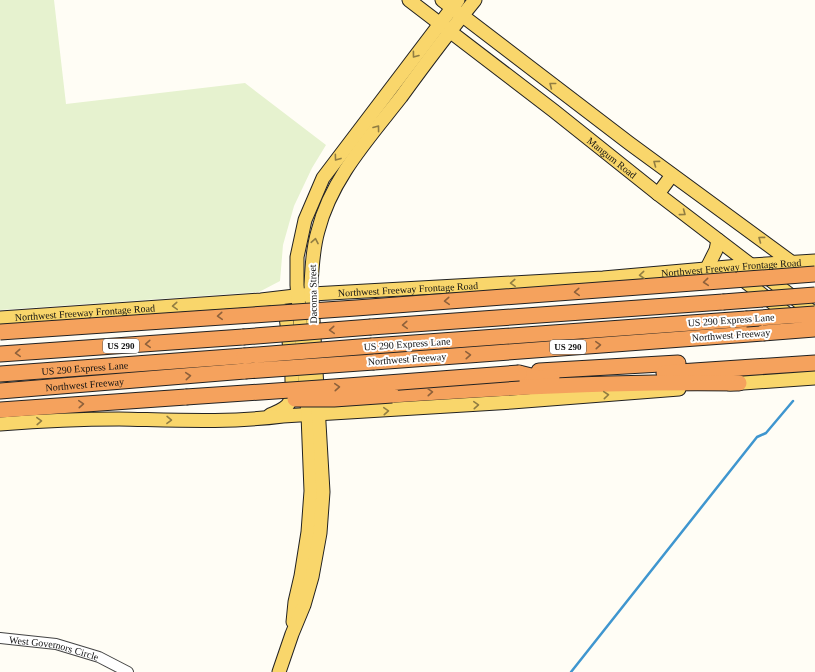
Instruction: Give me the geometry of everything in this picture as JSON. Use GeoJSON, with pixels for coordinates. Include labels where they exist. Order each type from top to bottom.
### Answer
{"type":"FeatureCollection","features":[{"type":"Feature","properties":{"kind":"highway"},"geometry":{"type":"LineString","coordinates":[[0,332],[363,308],[815,274]]}},
{"type":"Feature","properties":{"kind":"highway","name":"US 290"},"geometry":{"type":"LineString","coordinates":[[0,354],[815,295]]}},
{"type":"Feature","properties":{"kind":"highway","name":"US 290 Express Lane"},"geometry":{"type":"LineString","coordinates":[[0,374],[815,314]]}},
{"type":"Feature","properties":{"kind":"highway","name":"Northwest Freeway"},"geometry":{"type":"LineString","coordinates":[[0,390],[815,329]]}},
{"type":"Feature","properties":{"kind":"highway"},"geometry":{"type":"LineString","coordinates":[[0,410],[815,353]]}},
{"type":"Feature","properties":{"kind":"highway"},"geometry":{"type":"LineString","coordinates":[[519,373],[539,378],[646,374],[815,363]]}},
{"type":"Feature","properties":{"kind":"highway"},"geometry":{"type":"LineString","coordinates":[[186,397],[334,400],[503,387],[678,382],[739,384]]}},
{"type":"Feature","properties":{"kind":"main road","name":"Mangum Road"},"geometry":{"type":"LineString","coordinates":[[409,0],[815,314]]}},
{"type":"Feature","properties":{"kind":"main road","name":"Dacoma Street"},"geometry":{"type":"LineString","coordinates":[[313,415],[312,266],[317,231],[322,217],[333,191],[358,153],[475,0]]}},
{"type":"Feature","properties":{"kind":"main road","name":"Mangum Road"},"geometry":{"type":"LineString","coordinates":[[451,2],[463,15],[565,95],[815,280]]}},
{"type":"Feature","properties":{"kind":"main road","name":"Dacoma Street"},"geometry":{"type":"LineString","coordinates":[[279,672],[304,605],[314,533],[322,492],[298,295],[297,257],[305,220],[323,178],[439,24],[451,2]]}},
{"type":"Feature","properties":{"kind":"main road"},"geometry":{"type":"LineString","coordinates":[[554,111],[565,95]]}},
{"type":"Feature","properties":{"kind":"main road"},"geometry":{"type":"LineString","coordinates":[[658,194],[672,174]]}},
{"type":"Feature","properties":{"kind":"main road"},"geometry":{"type":"LineString","coordinates":[[706,270],[716,250],[718,240]]}},
{"type":"Feature","properties":{"kind":"main road","name":"Northwest Freeway Frontage Road"},"geometry":{"type":"LineString","coordinates":[[0,318],[261,300],[312,294],[603,278],[815,261]]}},
{"type":"Feature","properties":{"kind":"main road"},"geometry":{"type":"LineString","coordinates":[[719,269],[735,275],[753,287],[815,336]]}},
{"type":"Feature","properties":{"kind":"main road"},"geometry":{"type":"LineString","coordinates":[[195,304],[254,304],[273,306],[281,309],[286,316],[293,384],[290,401],[285,407],[257,420]]}},
{"type":"Feature","properties":{"kind":"main road"},"geometry":{"type":"LineString","coordinates":[[0,424],[97,419],[199,421],[257,420],[283,416],[512,402],[739,384],[814,376]]}},
{"type":"Feature","properties":{"kind":"street","name":"West Governors Circle"},"geometry":{"type":"LineString","coordinates":[[0,638],[56,644],[99,657],[128,672]]}},
{"type":"Feature","properties":{"kind":"green space"},"geometry":{"type":"Polygon","coordinates":[[[0,0],[54,0],[66,104],[245,83],[326,145],[312,168],[294,206],[283,245],[280,281],[259,292],[0,310],[0,0]]]}},
{"type":"Feature","properties":{"kind":"waterway"},"geometry":{"type":"LineString","coordinates":[[571,672],[757,437],[766,433],[793,401]]}}]}
